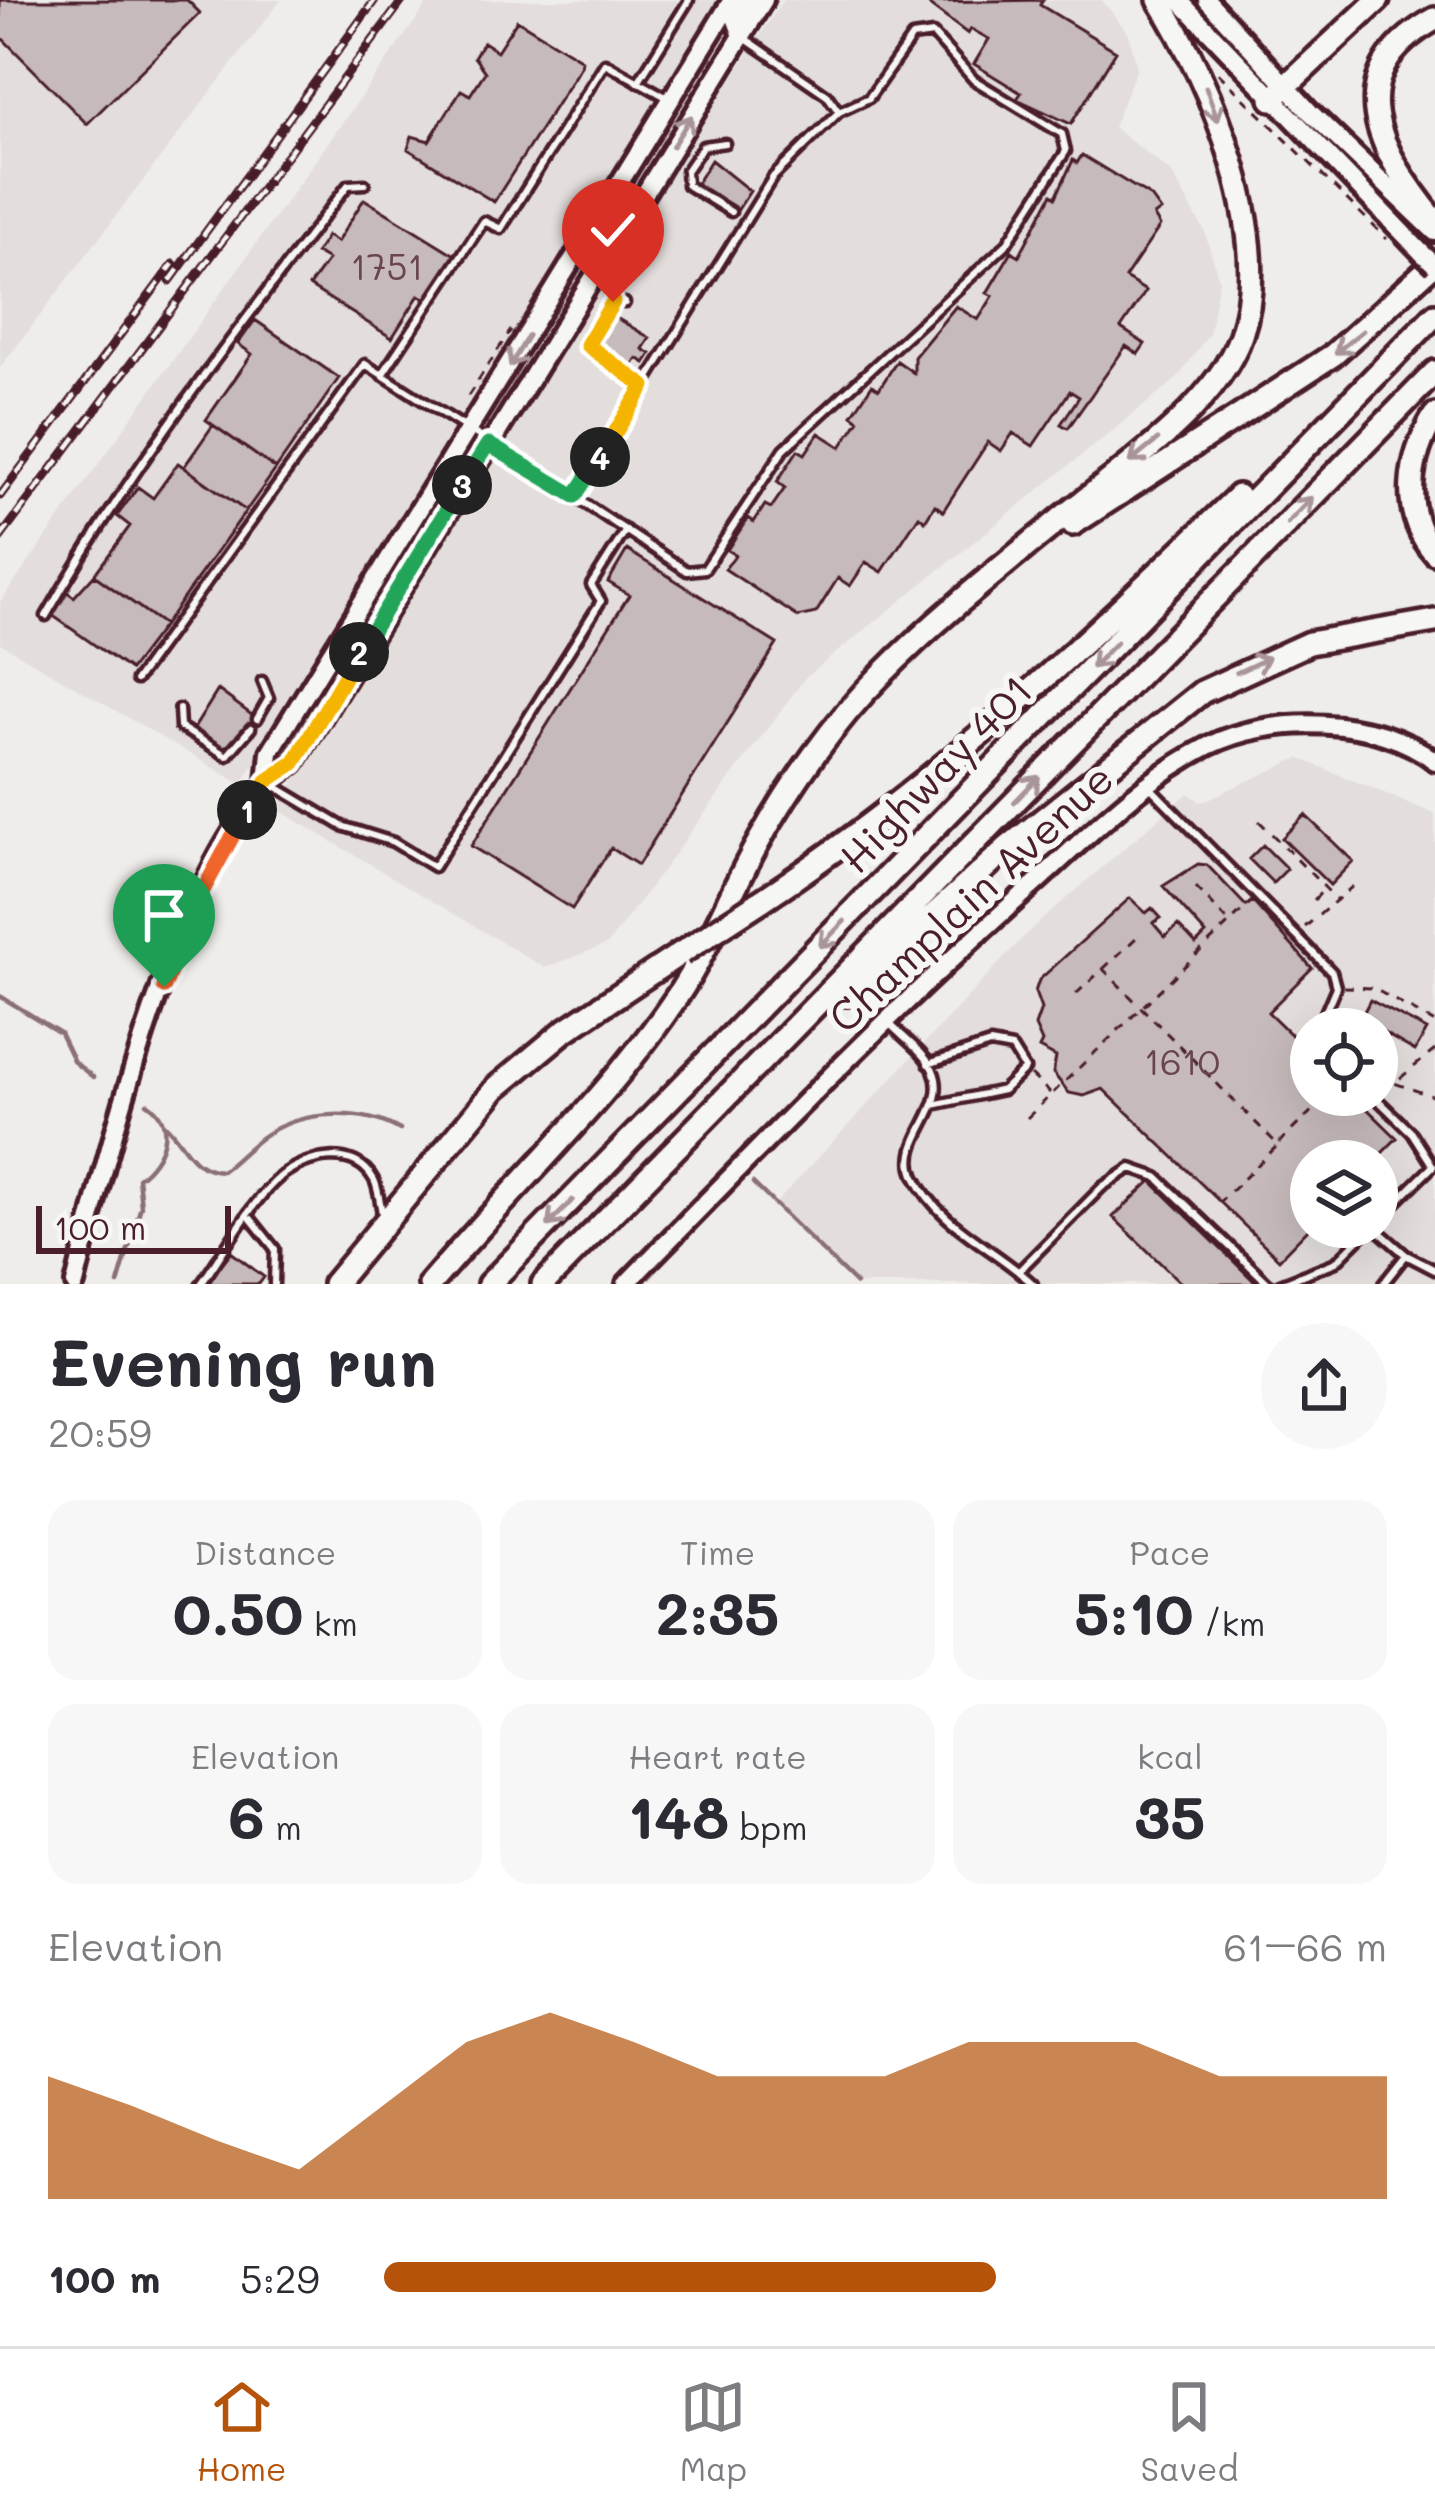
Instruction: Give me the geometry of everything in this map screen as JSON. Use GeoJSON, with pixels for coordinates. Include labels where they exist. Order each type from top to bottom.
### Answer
{"type":"FeatureCollection","features":[{"type":"Feature","properties":{"kind":"highway"},"geometry":{"type":"LineString","coordinates":[[430,1284],[643,1044],[681,990],[759,840],[821,748],[878,678],[986,579],[1164,435],[1215,380],[1241,336],[1250,288],[1233,167],[1194,55],[1159,0]]}},
{"type":"Feature","properties":{"kind":"highway"},"geometry":{"type":"LineString","coordinates":[[1278,91],[1378,0]]}},
{"type":"Feature","properties":{"kind":"highway"},"geometry":{"type":"LineString","coordinates":[[1435,19],[1405,39],[1373,93],[1378,132],[1397,174],[1435,220]]}},
{"type":"Feature","properties":{"kind":"highway"},"geometry":{"type":"LineString","coordinates":[[986,579],[1334,355],[1431,260]]}},
{"type":"Feature","properties":{"kind":"highway","name":"Highway 401"},"geometry":{"type":"LineString","coordinates":[[489,1284],[1435,315]]}},
{"type":"Feature","properties":{"kind":"highway","name":"Highway 401"},"geometry":{"type":"LineString","coordinates":[[543,1284],[1435,372]]}},
{"type":"Feature","properties":{"kind":"highway"},"geometry":{"type":"LineString","coordinates":[[334,1284],[383,1219],[496,1088],[563,1032],[847,844],[954,762],[1264,471],[1361,389]]}},
{"type":"Feature","properties":{"kind":"highway"},"geometry":{"type":"LineString","coordinates":[[1435,415],[1414,455],[1411,490],[1418,525],[1435,553]]}},
{"type":"Feature","properties":{"kind":"highway"},"geometry":{"type":"LineString","coordinates":[[624,1205],[1007,848],[1184,705],[1240,670],[1310,643],[1435,621]]}},
{"type":"Feature","properties":{"kind":"main road"},"geometry":{"type":"LineString","coordinates":[[267,781],[270,752],[732,0]]}},
{"type":"Feature","properties":{"kind":"main road"},"geometry":{"type":"LineString","coordinates":[[742,36],[736,20],[748,0]]}},
{"type":"Feature","properties":{"kind":"main road"},"geometry":{"type":"LineString","coordinates":[[75,1284],[118,1112],[179,942],[240,820],[267,781],[294,763],[764,0]]}},
{"type":"Feature","properties":{"kind":"main road"},"geometry":{"type":"LineString","coordinates":[[1179,0],[1435,232]]}},
{"type":"Feature","properties":{"kind":"main road"},"geometry":{"type":"LineString","coordinates":[[1207,0],[1278,91],[1431,260]]}},
{"type":"Feature","properties":{"kind":"main road","name":"Champlain Avenue"},"geometry":{"type":"LineString","coordinates":[[626,1284],[886,1020],[1147,784],[1209,746],[1250,730],[1330,725],[1384,737],[1435,761]]}},
{"type":"Feature","properties":{"kind":"lane"},"geometry":{"type":"LineString","coordinates":[[638,82],[689,0]]}},
{"type":"Feature","properties":{"kind":"lane"},"geometry":{"type":"LineString","coordinates":[[136,680],[365,364],[687,571],[705,569],[784,448],[1006,245],[1066,151],[1062,134],[974,80],[938,39],[925,32],[912,37],[869,98],[839,112],[773,177],[575,496]]}},
{"type":"Feature","properties":{"kind":"lane"},"geometry":{"type":"LineString","coordinates":[[742,36],[827,95],[839,112]]}},
{"type":"Feature","properties":{"kind":"lane"},"geometry":{"type":"LineString","coordinates":[[382,375],[484,221],[500,230],[605,63],[669,99]]}},
{"type":"Feature","properties":{"kind":"lane"},"geometry":{"type":"LineString","coordinates":[[725,143],[716,140],[703,146],[686,172],[687,185],[731,212]]}},
{"type":"Feature","properties":{"kind":"lane"},"geometry":{"type":"LineString","coordinates":[[46,616],[99,524],[265,292],[347,185],[365,184]]}},
{"type":"Feature","properties":{"kind":"lane"},"geometry":{"type":"LineString","coordinates":[[625,303],[613,302],[587,345],[644,386]]}},
{"type":"Feature","properties":{"kind":"lane"},"geometry":{"type":"LineString","coordinates":[[267,781],[342,826],[393,842],[434,867],[601,601],[592,585],[626,530]]}},
{"type":"Feature","properties":{"kind":"lane"},"geometry":{"type":"LineString","coordinates":[[257,719],[269,698],[262,681]]}},
{"type":"Feature","properties":{"kind":"lane"},"geometry":{"type":"LineString","coordinates":[[179,709],[180,727],[227,756],[251,728]]}},
{"type":"Feature","properties":{"kind":"lane"},"geometry":{"type":"LineString","coordinates":[[1147,784],[1181,825],[1332,972],[1336,987],[1327,1008]]}},
{"type":"Feature","properties":{"kind":"lane"},"geometry":{"type":"LineString","coordinates":[[886,1020],[928,1064],[938,1095],[912,1149],[914,1174],[946,1214],[1033,1284]]}},
{"type":"Feature","properties":{"kind":"lane"},"geometry":{"type":"LineString","coordinates":[[928,1064],[990,1044],[1012,1048],[1025,1070],[1003,1090],[933,1106]]}},
{"type":"Feature","properties":{"kind":"lane"},"geometry":{"type":"LineString","coordinates":[[1395,1116],[1434,1165],[1398,1201]]}},
{"type":"Feature","properties":{"kind":"lane"},"geometry":{"type":"LineString","coordinates":[[201,1284],[279,1178],[310,1159],[335,1156],[358,1164],[373,1179],[383,1219]]}},
{"type":"Feature","properties":{"kind":"lane"},"geometry":{"type":"LineString","coordinates":[[1019,1271],[1102,1187],[1131,1168],[1157,1177],[1268,1284]]}},
{"type":"Feature","properties":{"kind":"lane"},"geometry":{"type":"LineString","coordinates":[[250,1218],[275,1249],[274,1284]]}},
{"type":"Feature","properties":{"kind":"lane"},"geometry":{"type":"LineString","coordinates":[[1280,1284],[1336,1262],[1350,1248]]}},
{"type":"Feature","properties":{"kind":"lane"},"geometry":{"type":"LineString","coordinates":[[1398,1248],[1435,1270]]}},
{"type":"Feature","properties":{"kind":"lane"},"geometry":{"type":"LineString","coordinates":[[1383,1284],[1406,1255]]}},
{"type":"Feature","properties":{"kind":"path"},"geometry":{"type":"LineString","coordinates":[[1216,71],[1399,251]]}},
{"type":"Feature","properties":{"kind":"path"},"geometry":{"type":"LineString","coordinates":[[1259,821],[1338,901]]}},
{"type":"Feature","properties":{"kind":"path"},"geometry":{"type":"LineString","coordinates":[[1280,860],[1289,851]]}},
{"type":"Feature","properties":{"kind":"path"},"geometry":{"type":"LineString","coordinates":[[1295,933],[1353,886]]}},
{"type":"Feature","properties":{"kind":"path"},"geometry":{"type":"LineString","coordinates":[[1196,887],[1230,922]]}},
{"type":"Feature","properties":{"kind":"path"},"geometry":{"type":"LineString","coordinates":[[1314,900],[1324,888]]}},
{"type":"Feature","properties":{"kind":"path"},"geometry":{"type":"LineString","coordinates":[[1028,1118],[1252,901]]}},
{"type":"Feature","properties":{"kind":"path"},"geometry":{"type":"LineString","coordinates":[[1076,994],[1136,938]]}},
{"type":"Feature","properties":{"kind":"path"},"geometry":{"type":"LineString","coordinates":[[1201,939],[1208,944]]}},
{"type":"Feature","properties":{"kind":"path"},"geometry":{"type":"LineString","coordinates":[[1103,969],[1278,1144]]}},
{"type":"Feature","properties":{"kind":"path"},"geometry":{"type":"LineString","coordinates":[[1336,987],[1373,988],[1435,1023]]}},
{"type":"Feature","properties":{"kind":"path"},"geometry":{"type":"LineString","coordinates":[[1435,1051],[1394,1083],[1435,1097]]}},
{"type":"Feature","properties":{"kind":"path"},"geometry":{"type":"LineString","coordinates":[[1025,1070],[1052,1094]]}},
{"type":"Feature","properties":{"kind":"path"},"geometry":{"type":"LineString","coordinates":[[1220,1202],[1307,1116]]}},
{"type":"Feature","properties":{"kind":"shaded area"},"geometry":{"type":"Polygon","coordinates":[[[0,0],[281,0],[0,368],[0,0]]]}},
{"type":"Feature","properties":{"kind":"shaded area"},"geometry":{"type":"Polygon","coordinates":[[[430,0],[728,0],[577,244],[496,363],[422,494],[330,627],[290,708],[241,784],[0,643],[0,602],[430,0]]]}},
{"type":"Feature","properties":{"kind":"shaded area"},"geometry":{"type":"Polygon","coordinates":[[[783,0],[1102,0],[1129,34],[1137,68],[1113,127],[1171,172],[1205,232],[1219,280],[1209,334],[1177,379],[805,678],[608,944],[545,968],[277,809],[594,288],[783,0]]]}},
{"type":"Feature","properties":{"kind":"shaded area"},"geometry":{"type":"Polygon","coordinates":[[[1299,758],[1435,814],[1435,1284],[856,1284],[773,1206],[1029,931],[1188,793],[1201,802],[1299,758]]]}},
{"type":"Feature","properties":{"kind":"building"},"geometry":{"type":"Polygon","coordinates":[[[0,0],[187,0],[200,13],[87,124],[0,36],[0,0]]]}},
{"type":"Feature","properties":{"kind":"building"},"geometry":{"type":"Polygon","coordinates":[[[1043,0],[1040,5],[1116,51],[1071,124],[1017,99],[1021,93],[974,64],[989,39],[971,29],[968,34],[925,2],[1043,0]]]}},
{"type":"Feature","properties":{"kind":"building"},"geometry":{"type":"Polygon","coordinates":[[[517,20],[582,60],[494,202],[408,149],[412,136],[429,141],[461,90],[470,95],[485,72],[474,57],[483,42],[497,51],[517,20]]]}},
{"type":"Feature","properties":{"kind":"building"},"geometry":{"type":"Polygon","coordinates":[[[1082,155],[1151,197],[1161,211],[1154,216],[1160,226],[1125,278],[1146,291],[1121,328],[1145,344],[1138,354],[1126,346],[1068,428],[1061,424],[1079,397],[1070,391],[1033,446],[1013,433],[1001,451],[988,442],[943,511],[935,505],[925,521],[919,516],[882,572],[866,562],[850,586],[838,578],[816,613],[798,617],[725,569],[735,555],[727,550],[748,518],[754,522],[785,488],[777,482],[798,450],[805,454],[819,433],[841,447],[859,420],[852,415],[872,385],[879,389],[897,361],[914,373],[914,357],[956,306],[978,320],[993,296],[987,293],[1012,251],[1019,256],[1073,160],[1077,163],[1082,155]]]}},
{"type":"Feature","properties":{"kind":"building"},"geometry":{"type":"Polygon","coordinates":[[[711,160],[750,191],[737,211],[696,184],[711,160]]]}},
{"type":"Feature","properties":{"kind":"building"},"geometry":{"type":"Polygon","coordinates":[[[364,199],[455,255],[427,299],[419,295],[392,338],[309,286],[328,260],[316,253],[327,236],[337,242],[364,199]]]}},
{"type":"Feature","properties":{"kind":"building"},"geometry":{"type":"Polygon","coordinates":[[[613,316],[650,338],[643,349],[651,354],[645,363],[637,358],[631,368],[594,345],[613,316]]]}},
{"type":"Feature","properties":{"kind":"building"},"geometry":{"type":"Polygon","coordinates":[[[255,320],[339,378],[276,469],[206,420],[252,354],[238,344],[255,320]]]}},
{"type":"Feature","properties":{"kind":"building"},"geometry":{"type":"Polygon","coordinates":[[[213,425],[276,469],[246,511],[184,467],[213,425]]]}},
{"type":"Feature","properties":{"kind":"building"},"geometry":{"type":"Polygon","coordinates":[[[178,463],[246,511],[164,625],[94,575],[130,526],[117,516],[138,487],[153,498],[178,463]]]}},
{"type":"Feature","properties":{"kind":"building"},"geometry":{"type":"Polygon","coordinates":[[[627,550],[777,644],[638,865],[611,848],[572,909],[471,846],[629,595],[608,582],[627,550]]]}},
{"type":"Feature","properties":{"kind":"building"},"geometry":{"type":"Polygon","coordinates":[[[94,575],[164,625],[130,670],[49,613],[65,590],[74,597],[94,575]]]}},
{"type":"Feature","properties":{"kind":"building"},"geometry":{"type":"Polygon","coordinates":[[[218,690],[260,721],[254,730],[246,725],[235,744],[221,747],[193,730],[218,690]]]}},
{"type":"Feature","properties":{"kind":"building"},"geometry":{"type":"Polygon","coordinates":[[[1305,815],[1353,861],[1330,885],[1282,838],[1305,815]]]}},
{"type":"Feature","properties":{"kind":"building"},"geometry":{"type":"Polygon","coordinates":[[[1263,845],[1287,869],[1273,883],[1249,859],[1263,845]]]}},
{"type":"Feature","properties":{"kind":"building"},"geometry":{"type":"Polygon","coordinates":[[[1198,864],[1207,865],[1246,906],[1252,901],[1312,968],[1268,1012],[1290,1033],[1290,1116],[1374,1116],[1397,1138],[1290,1140],[1290,1248],[1279,1259],[1103,1089],[1084,1096],[1069,1093],[1053,1073],[1056,1057],[1039,1048],[1042,1042],[1035,1026],[1041,1009],[1035,992],[1039,980],[1130,898],[1146,913],[1152,908],[1161,918],[1153,923],[1165,937],[1178,925],[1196,944],[1206,934],[1163,886],[1198,864]]]}},
{"type":"Feature","properties":{"kind":"building"},"geometry":{"type":"Polygon","coordinates":[[[1398,1015],[1427,1030],[1415,1051],[1398,1041],[1398,1015]]]}},
{"type":"Feature","properties":{"kind":"building"},"geometry":{"type":"Polygon","coordinates":[[[1151,1181],[1257,1284],[1182,1284],[1113,1217],[1151,1181]]]}},
{"type":"Feature","properties":{"kind":"building"},"geometry":{"type":"Polygon","coordinates":[[[231,1252],[264,1277],[259,1284],[206,1284],[231,1252]]]}},
{"type":"Feature","properties":{"kind":"waterway"},"geometry":{"type":"LineString","coordinates":[[0,996],[60,1033],[74,1062],[93,1077]]}},
{"type":"Feature","properties":{"kind":"waterway"},"geometry":{"type":"LineString","coordinates":[[118,1284],[141,1206],[138,1178],[154,1162],[164,1141],[162,1121],[147,1103]]}},
{"type":"Feature","properties":{"kind":"waterway"},"geometry":{"type":"LineString","coordinates":[[166,1126],[196,1161],[222,1171],[265,1135],[314,1117],[351,1115],[400,1130]]}},
{"type":"Feature","properties":{"kind":"waterway"},"geometry":{"type":"LineString","coordinates":[[753,1183],[856,1284]]}},
{"type":"Feature","properties":{"kind":"railway"},"geometry":{"type":"LineString","coordinates":[[170,281],[375,0]]}},
{"type":"Feature","properties":{"kind":"railway"},"geometry":{"type":"LineString","coordinates":[[0,538],[403,0]]}},
{"type":"Feature","properties":{"kind":"railway"},"geometry":{"type":"LineString","coordinates":[[0,496],[173,264]]}},
{"type":"Feature","properties":{"kind":"route"},"geometry":{"type":"LineString","coordinates":[[164,987],[179,942],[240,820],[267,781],[294,763],[488,444],[575,496],[644,386],[587,345],[613,302]]}}]}
